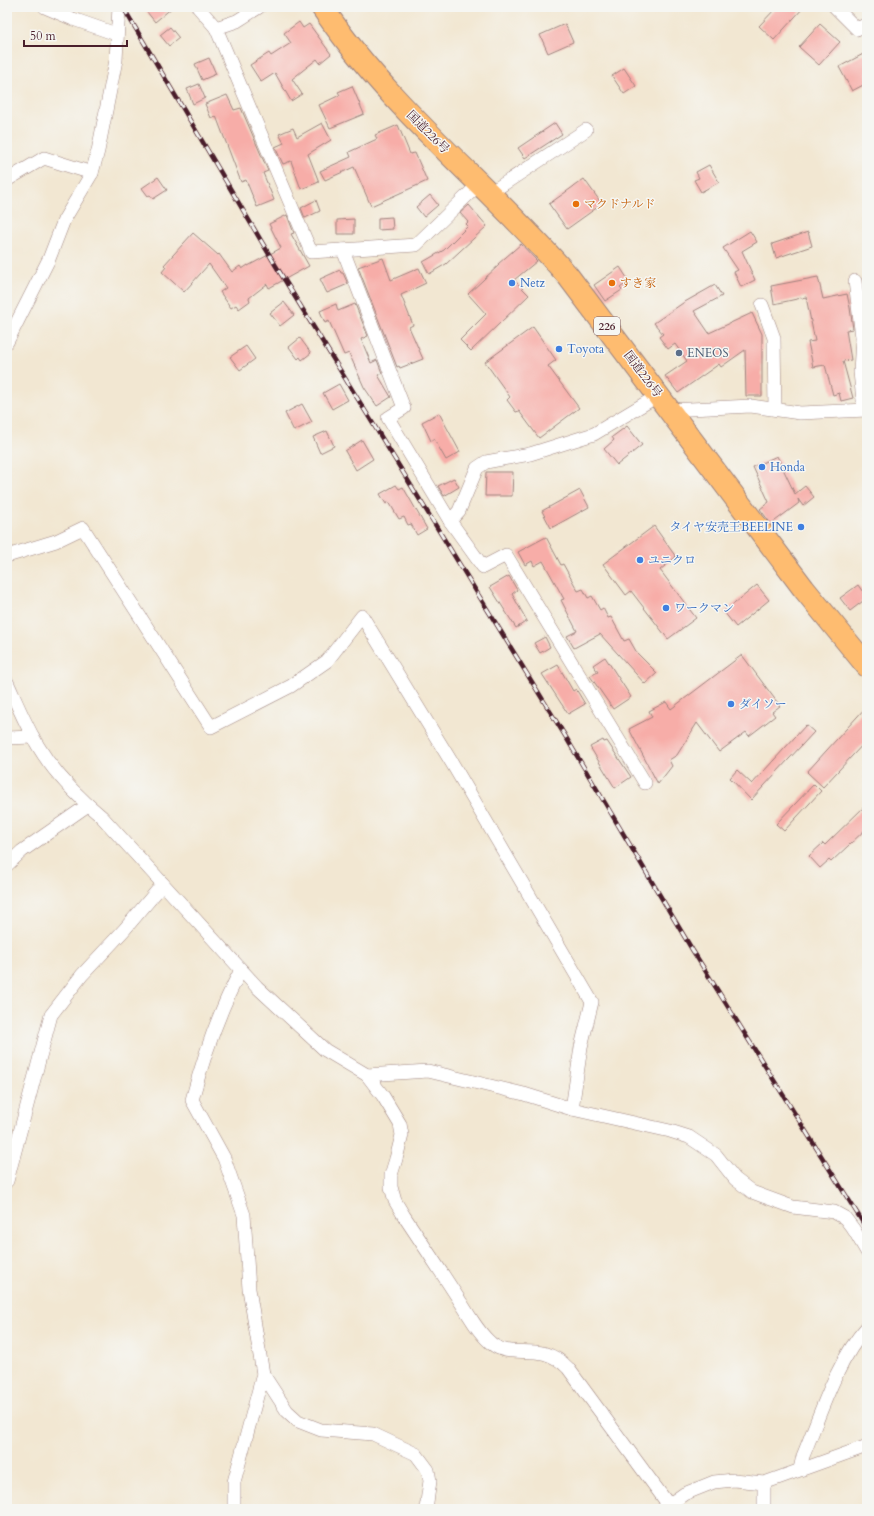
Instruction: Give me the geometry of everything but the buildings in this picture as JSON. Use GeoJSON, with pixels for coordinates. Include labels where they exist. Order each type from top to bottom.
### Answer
{"type":"FeatureCollection","features":[{"type":"Feature","properties":{"kind":"highway","name":"国道226号"},"geometry":{"type":"LineString","coordinates":[[322,7],[363,62],[419,124],[533,236],[568,276],[804,589],[867,666]]}},
{"type":"Feature","properties":{"kind":"street"},"geometry":{"type":"LineString","coordinates":[[45,7],[72,19],[116,34]]}},
{"type":"Feature","properties":{"kind":"street"},"geometry":{"type":"LineString","coordinates":[[7,342],[49,259],[64,220],[92,173],[98,151],[116,60],[116,34],[119,7]]}},
{"type":"Feature","properties":{"kind":"street"},"geometry":{"type":"LineString","coordinates":[[198,7],[216,28],[311,252],[416,245],[485,188],[586,130]]}},
{"type":"Feature","properties":{"kind":"street"},"geometry":{"type":"LineString","coordinates":[[216,28],[237,21],[259,7]]}},
{"type":"Feature","properties":{"kind":"street"},"geometry":{"type":"LineString","coordinates":[[835,7],[857,29],[867,24]]}},
{"type":"Feature","properties":{"kind":"street"},"geometry":{"type":"LineString","coordinates":[[7,180],[44,158],[92,173]]}},
{"type":"Feature","properties":{"kind":"street"},"geometry":{"type":"LineString","coordinates":[[343,250],[404,408],[388,418],[450,521],[482,567],[506,554],[644,783]]}},
{"type":"Feature","properties":{"kind":"street"},"geometry":{"type":"LineString","coordinates":[[450,521],[458,511],[477,468],[486,462],[530,454],[594,434],[664,402],[751,406],[800,413],[866,410],[860,372],[862,337],[855,281]]}},
{"type":"Feature","properties":{"kind":"street"},"geometry":{"type":"LineString","coordinates":[[762,305],[774,338],[776,409]]}},
{"type":"Feature","properties":{"kind":"street"},"geometry":{"type":"LineString","coordinates":[[7,556],[56,541],[83,528],[211,727],[291,686],[327,661],[362,616],[452,763],[592,1002],[581,1046],[572,1109]]}},
{"type":"Feature","properties":{"kind":"street"},"geometry":{"type":"LineString","coordinates":[[7,682],[33,737],[55,770],[88,805],[102,817],[241,970],[280,1010],[326,1050],[367,1075],[383,1096],[400,1124],[402,1135],[391,1175],[391,1187],[395,1201],[475,1323],[492,1344],[499,1349],[538,1351],[559,1359],[568,1368],[666,1507],[697,1487],[714,1482],[734,1480],[764,1483],[867,1446]]}},
{"type":"Feature","properties":{"kind":"street"},"geometry":{"type":"LineString","coordinates":[[7,738],[33,737]]}},
{"type":"Feature","properties":{"kind":"street"},"geometry":{"type":"LineString","coordinates":[[7,865],[22,851],[88,805]]}},
{"type":"Feature","properties":{"kind":"street"},"geometry":{"type":"LineString","coordinates":[[7,1181],[51,1015],[82,975],[124,930],[163,884]]}},
{"type":"Feature","properties":{"kind":"street"},"geometry":{"type":"LineString","coordinates":[[241,970],[217,1022],[200,1070],[192,1100],[224,1158],[244,1215],[249,1289],[263,1374],[287,1411],[298,1421],[321,1430],[372,1434],[416,1454],[428,1470],[430,1480],[426,1509]]}},
{"type":"Feature","properties":{"kind":"street"},"geometry":{"type":"LineString","coordinates":[[367,1075],[428,1071],[524,1094],[572,1109],[670,1131],[689,1137],[716,1156],[736,1179],[752,1192],[793,1207],[834,1212],[845,1218],[867,1252]]}},
{"type":"Feature","properties":{"kind":"street"},"geometry":{"type":"LineString","coordinates":[[800,1469],[803,1456],[839,1372],[861,1334],[867,1327]]}},
{"type":"Feature","properties":{"kind":"street"},"geometry":{"type":"LineString","coordinates":[[234,1509],[233,1498],[236,1475],[263,1374]]}},
{"type":"Feature","properties":{"kind":"street"},"geometry":{"type":"LineString","coordinates":[[764,1483],[764,1509]]}},
{"type":"Feature","properties":{"kind":"railway"},"geometry":{"type":"LineString","coordinates":[[123,7],[276,266],[564,734],[693,951],[867,1229]]}},
{"type":"Feature","properties":{"kind":"place","name":"マクドナルド"},"geometry":{"type":"Point","coordinates":[576,204]}},
{"type":"Feature","properties":{"kind":"place","name":"Netz"},"geometry":{"type":"Point","coordinates":[512,283]}},
{"type":"Feature","properties":{"kind":"place","name":"すき家"},"geometry":{"type":"Point","coordinates":[612,283]}},
{"type":"Feature","properties":{"kind":"place","name":"Toyota"},"geometry":{"type":"Point","coordinates":[559,349]}},
{"type":"Feature","properties":{"kind":"place","name":"ENEOS"},"geometry":{"type":"Point","coordinates":[679,353]}},
{"type":"Feature","properties":{"kind":"place","name":"Honda"},"geometry":{"type":"Point","coordinates":[762,467]}},
{"type":"Feature","properties":{"kind":"place","name":"タイヤ安売王BEELINE"},"geometry":{"type":"Point","coordinates":[801,527]}},
{"type":"Feature","properties":{"kind":"place","name":"ユニクロ"},"geometry":{"type":"Point","coordinates":[640,560]}},
{"type":"Feature","properties":{"kind":"place","name":"ワークマン"},"geometry":{"type":"Point","coordinates":[666,608]}},
{"type":"Feature","properties":{"kind":"place","name":"ダイソー"},"geometry":{"type":"Point","coordinates":[731,704]}}]}
